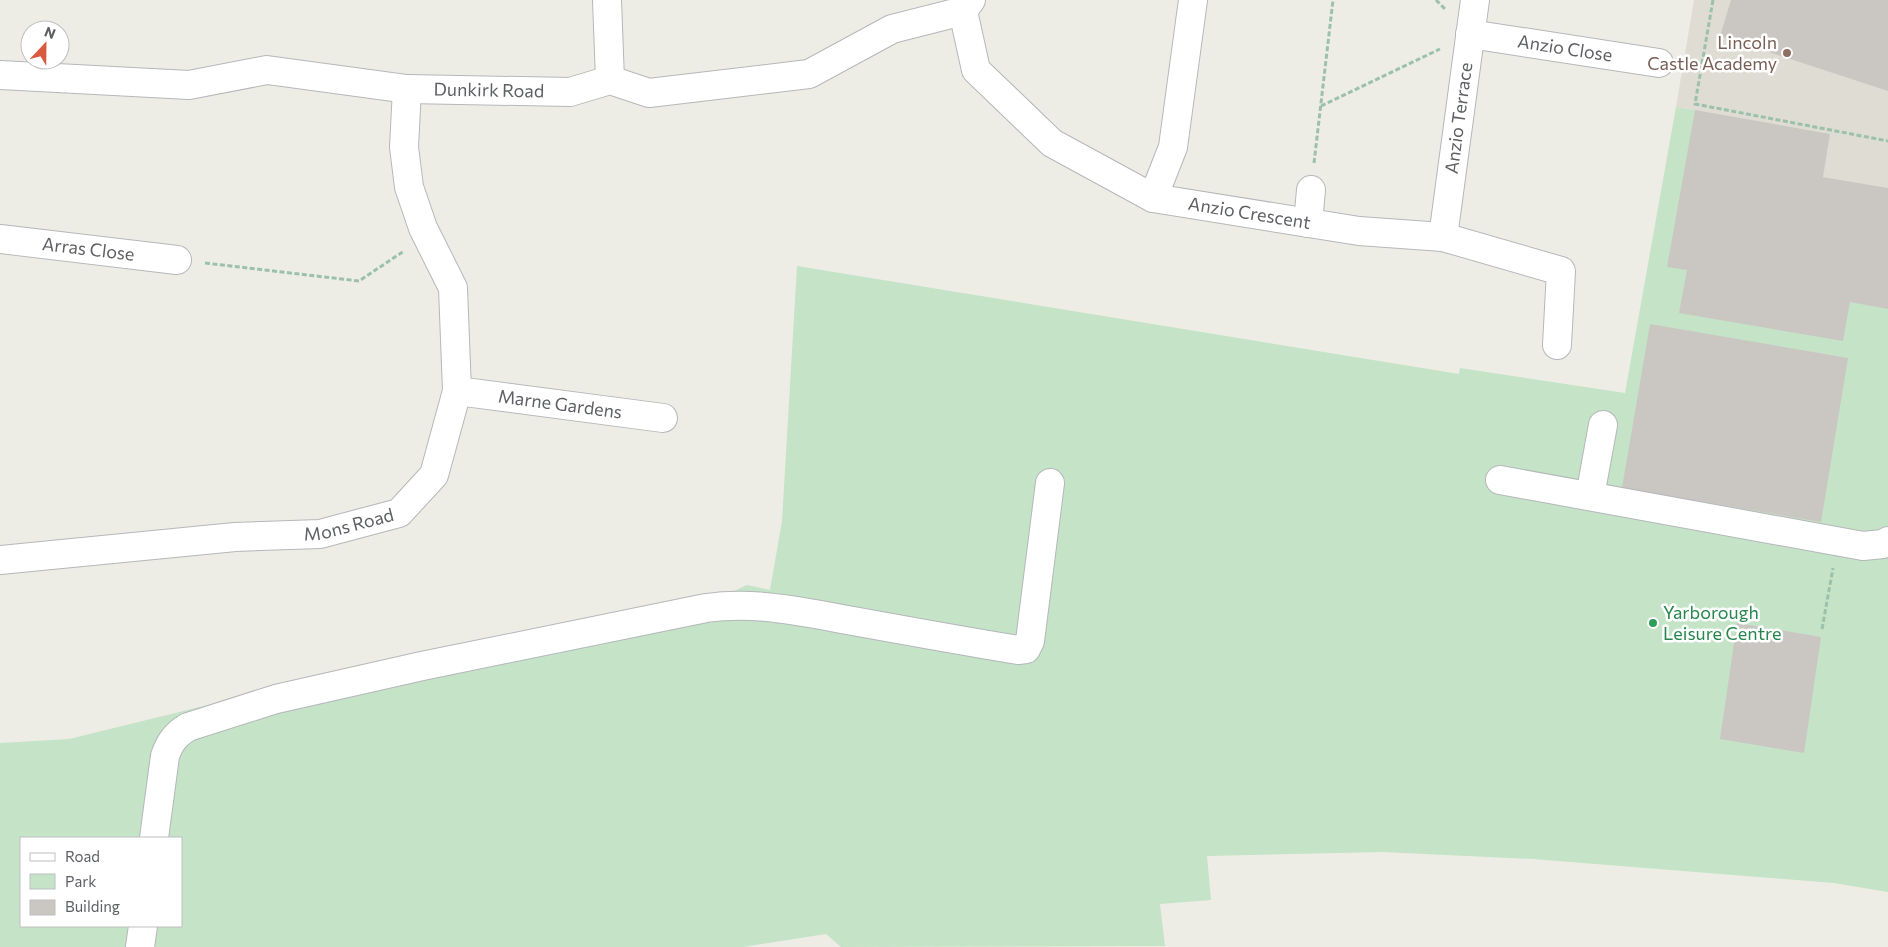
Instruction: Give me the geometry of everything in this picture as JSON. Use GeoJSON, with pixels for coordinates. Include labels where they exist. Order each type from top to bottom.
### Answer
{"type":"FeatureCollection","features":[{"type":"Feature","properties":{"kind":"street"},"geometry":{"type":"LineString","coordinates":[[607,0],[610,80],[649,93],[809,74],[892,29],[967,5]]}},
{"type":"Feature","properties":{"kind":"street"},"geometry":{"type":"LineString","coordinates":[[1153,198],[1173,147],[1193,0]]}},
{"type":"Feature","properties":{"kind":"street","name":"Anzio Terrace"},"geometry":{"type":"LineString","coordinates":[[1443,237],[1475,0]]}},
{"type":"Feature","properties":{"kind":"street","name":"Anzio Crescent"},"geometry":{"type":"LineString","coordinates":[[967,5],[976,70],[1052,143],[1153,198],[1359,231],[1443,237],[1561,271],[1557,345]]}},
{"type":"Feature","properties":{"kind":"street","name":"Anzio Close"},"geometry":{"type":"LineString","coordinates":[[1470,34],[1659,63]]}},
{"type":"Feature","properties":{"kind":"street","name":"Dunkirk Road"},"geometry":{"type":"LineString","coordinates":[[0,75],[189,85],[268,70],[407,89],[570,92],[610,80]]}},
{"type":"Feature","properties":{"kind":"street","name":"Mons Road"},"geometry":{"type":"LineString","coordinates":[[0,560],[235,537],[320,534],[399,513],[434,475],[458,391],[453,288],[427,236],[409,187],[404,147],[407,89]]}},
{"type":"Feature","properties":{"kind":"street"},"geometry":{"type":"LineString","coordinates":[[1308,223],[1311,190]]}},
{"type":"Feature","properties":{"kind":"street","name":"Arras Close"},"geometry":{"type":"LineString","coordinates":[[0,239],[177,260]]}},
{"type":"Feature","properties":{"kind":"street","name":"Marne Gardens"},"geometry":{"type":"LineString","coordinates":[[458,391],[663,418]]}},
{"type":"Feature","properties":{"kind":"street"},"geometry":{"type":"LineString","coordinates":[[1590,496],[1603,425]]}},
{"type":"Feature","properties":{"kind":"street"},"geometry":{"type":"LineString","coordinates":[[1500,480],[1863,546],[1883,544],[1888,541]]}},
{"type":"Feature","properties":{"kind":"street"},"geometry":{"type":"LineString","coordinates":[[154,837],[165,756],[169,744],[176,734],[188,727],[276,699],[422,666],[678,614],[729,605],[750,604],[1018,650],[1026,649],[1030,641],[1050,483]]}},
{"type":"Feature","properties":{"kind":"street"},"geometry":{"type":"LineString","coordinates":[[140,947],[143,927]]}},
{"type":"Feature","properties":{"kind":"path"},"geometry":{"type":"LineString","coordinates":[[1311,190],[1333,0]]}},
{"type":"Feature","properties":{"kind":"path"},"geometry":{"type":"LineString","coordinates":[[1712,0],[1695,104],[1888,140]]}},
{"type":"Feature","properties":{"kind":"path"},"geometry":{"type":"LineString","coordinates":[[1321,106],[1470,34]]}},
{"type":"Feature","properties":{"kind":"path"},"geometry":{"type":"LineString","coordinates":[[177,260],[359,280],[427,236]]}},
{"type":"Feature","properties":{"kind":"path"},"geometry":{"type":"LineString","coordinates":[[1822,629],[1838,541]]}},
{"type":"Feature","properties":{"kind":"shaded area","name":"Lincoln Castle Academy"},"geometry":{"type":"Polygon","coordinates":[[[1694,0],[1888,0],[1888,188],[1823,177],[1830,134],[1676,107],[1694,0]]]}},
{"type":"Feature","properties":{"kind":"green space"},"geometry":{"type":"Polygon","coordinates":[[[1676,107],[1830,134],[1819,203],[1835,206],[1839,180],[1888,188],[1888,892],[1834,883],[1533,859],[1382,852],[1207,856],[1211,900],[1160,904],[1165,946],[841,947],[826,934],[743,947],[0,947],[0,743],[69,739],[420,653],[723,596],[747,585],[770,590],[782,521],[797,266],[1459,374],[1460,368],[1625,393],[1676,107]]]}},
{"type":"Feature","properties":{"kind":"building"},"geometry":{"type":"Polygon","coordinates":[[[1731,0],[1888,0],[1888,91],[1720,36],[1731,0]]]}},
{"type":"Feature","properties":{"kind":"building"},"geometry":{"type":"Polygon","coordinates":[[[1695,110],[1830,134],[1823,177],[1888,188],[1888,309],[1850,302],[1843,341],[1679,313],[1687,270],[1667,267],[1695,110]]]}},
{"type":"Feature","properties":{"kind":"building"},"geometry":{"type":"Polygon","coordinates":[[[1650,324],[1848,358],[1821,522],[1622,488],[1650,324]]]}},
{"type":"Feature","properties":{"kind":"building"},"geometry":{"type":"Polygon","coordinates":[[[1737,623],[1821,637],[1804,753],[1720,739],[1737,623]]]}},
{"type":"Feature","properties":{"kind":"place","name":"Lincoln Castle Academy"},"geometry":{"type":"Point","coordinates":[1787,53]}},
{"type":"Feature","properties":{"kind":"place","name":"Yarborough Leisure Centre"},"geometry":{"type":"Point","coordinates":[1653,623]}}]}
